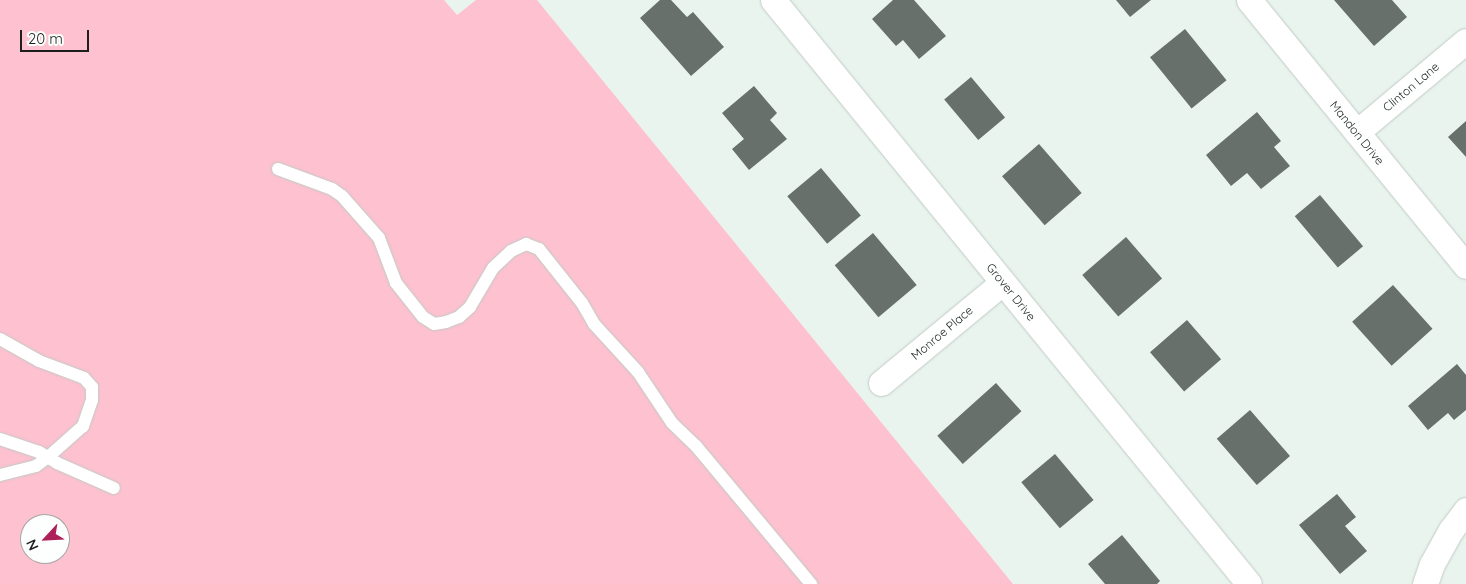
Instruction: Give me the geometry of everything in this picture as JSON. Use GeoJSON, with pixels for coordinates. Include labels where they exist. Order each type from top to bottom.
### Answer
{"type":"FeatureCollection","features":[{"type":"Feature","properties":{"kind":"street","name":"Grover Drive"},"geometry":{"type":"LineString","coordinates":[[773,0],[1249,584]]}},
{"type":"Feature","properties":{"kind":"street","name":"Mandon Drive"},"geometry":{"type":"LineString","coordinates":[[1249,0],[1466,266]]}},
{"type":"Feature","properties":{"kind":"street","name":"Clinton Lane"},"geometry":{"type":"LineString","coordinates":[[1357,132],[1466,41]]}},
{"type":"Feature","properties":{"kind":"street","name":"Monroe Place"},"geometry":{"type":"LineString","coordinates":[[881,383],[1003,282]]}},
{"type":"Feature","properties":{"kind":"street"},"geometry":{"type":"LineString","coordinates":[[1425,584],[1446,538],[1466,510]]}},
{"type":"Feature","properties":{"kind":"lane"},"geometry":{"type":"LineString","coordinates":[[278,169],[332,189],[342,196],[380,238],[396,283],[423,317],[434,324],[452,320],[470,307],[493,268],[511,251],[526,244],[539,249],[582,303],[594,324],[638,372],[672,423],[696,446],[811,584]]}},
{"type":"Feature","properties":{"kind":"lane"},"geometry":{"type":"LineString","coordinates":[[0,339],[39,361],[84,378],[92,387],[92,400],[82,426],[48,458],[36,466],[0,475]]}},
{"type":"Feature","properties":{"kind":"lane"},"geometry":{"type":"LineString","coordinates":[[0,439],[39,452],[48,458],[114,488]]}},
{"type":"Feature","properties":{"kind":"shaded area"},"geometry":{"type":"Polygon","coordinates":[[[0,0],[444,0],[457,15],[476,0],[537,0],[1013,584],[0,584],[0,0]]]}},
{"type":"Feature","properties":{"kind":"building"},"geometry":{"type":"Polygon","coordinates":[[[660,0],[671,0],[687,17],[693,12],[724,47],[691,76],[640,18],[660,0]]]}},
{"type":"Feature","properties":{"kind":"building"},"geometry":{"type":"Polygon","coordinates":[[[893,0],[914,0],[946,36],[919,59],[903,40],[896,46],[872,19],[893,0]]]}},
{"type":"Feature","properties":{"kind":"building"},"geometry":{"type":"Polygon","coordinates":[[[1116,0],[1151,0],[1130,17],[1116,0]]]}},
{"type":"Feature","properties":{"kind":"building"},"geometry":{"type":"Polygon","coordinates":[[[1334,0],[1392,0],[1407,17],[1374,46],[1334,0]]]}},
{"type":"Feature","properties":{"kind":"building"},"geometry":{"type":"Polygon","coordinates":[[[1185,29],[1227,80],[1192,109],[1150,57],[1185,29]]]}},
{"type":"Feature","properties":{"kind":"building"},"geometry":{"type":"Polygon","coordinates":[[[971,77],[1005,118],[978,140],[944,99],[971,77]]]}},
{"type":"Feature","properties":{"kind":"building"},"geometry":{"type":"Polygon","coordinates":[[[754,86],[777,113],[770,120],[787,139],[749,170],[732,149],[744,139],[722,113],[754,86]]]}},
{"type":"Feature","properties":{"kind":"building"},"geometry":{"type":"Polygon","coordinates":[[[1257,112],[1281,141],[1274,147],[1290,166],[1261,189],[1247,173],[1231,186],[1206,155],[1257,112]]]}},
{"type":"Feature","properties":{"kind":"building"},"geometry":{"type":"Polygon","coordinates":[[[1466,121],[1466,157],[1448,137],[1466,121]]]}},
{"type":"Feature","properties":{"kind":"building"},"geometry":{"type":"Polygon","coordinates":[[[1039,144],[1082,193],[1045,225],[1002,176],[1039,144]]]}},
{"type":"Feature","properties":{"kind":"building"},"geometry":{"type":"Polygon","coordinates":[[[821,168],[861,215],[827,244],[787,196],[821,168]]]}},
{"type":"Feature","properties":{"kind":"building"},"geometry":{"type":"Polygon","coordinates":[[[1320,195],[1363,246],[1338,268],[1295,216],[1320,195]]]}},
{"type":"Feature","properties":{"kind":"building"},"geometry":{"type":"Polygon","coordinates":[[[873,233],[917,285],[878,317],[835,265],[873,233]]]}},
{"type":"Feature","properties":{"kind":"building"},"geometry":{"type":"Polygon","coordinates":[[[1126,237],[1162,279],[1118,317],[1082,275],[1126,237]]]}},
{"type":"Feature","properties":{"kind":"building"},"geometry":{"type":"Polygon","coordinates":[[[1393,285],[1432,329],[1392,366],[1352,322],[1393,285]]]}},
{"type":"Feature","properties":{"kind":"building"},"geometry":{"type":"Polygon","coordinates":[[[1187,320],[1221,359],[1184,391],[1150,352],[1187,320]]]}},
{"type":"Feature","properties":{"kind":"building"},"geometry":{"type":"Polygon","coordinates":[[[1457,364],[1466,375],[1466,410],[1454,420],[1448,413],[1428,430],[1408,406],[1457,364]]]}},
{"type":"Feature","properties":{"kind":"building"},"geometry":{"type":"Polygon","coordinates":[[[996,383],[1021,411],[963,464],[937,436],[996,383]]]}},
{"type":"Feature","properties":{"kind":"building"},"geometry":{"type":"Polygon","coordinates":[[[1250,410],[1290,456],[1257,485],[1217,439],[1250,410]]]}},
{"type":"Feature","properties":{"kind":"building"},"geometry":{"type":"Polygon","coordinates":[[[1055,454],[1094,500],[1060,528],[1021,482],[1055,454]]]}},
{"type":"Feature","properties":{"kind":"building"},"geometry":{"type":"Polygon","coordinates":[[[1337,494],[1356,517],[1345,526],[1367,551],[1340,574],[1299,525],[1337,494]]]}},
{"type":"Feature","properties":{"kind":"building"},"geometry":{"type":"Polygon","coordinates":[[[1122,535],[1160,581],[1157,584],[1105,584],[1088,564],[1122,535]]]}}]}
